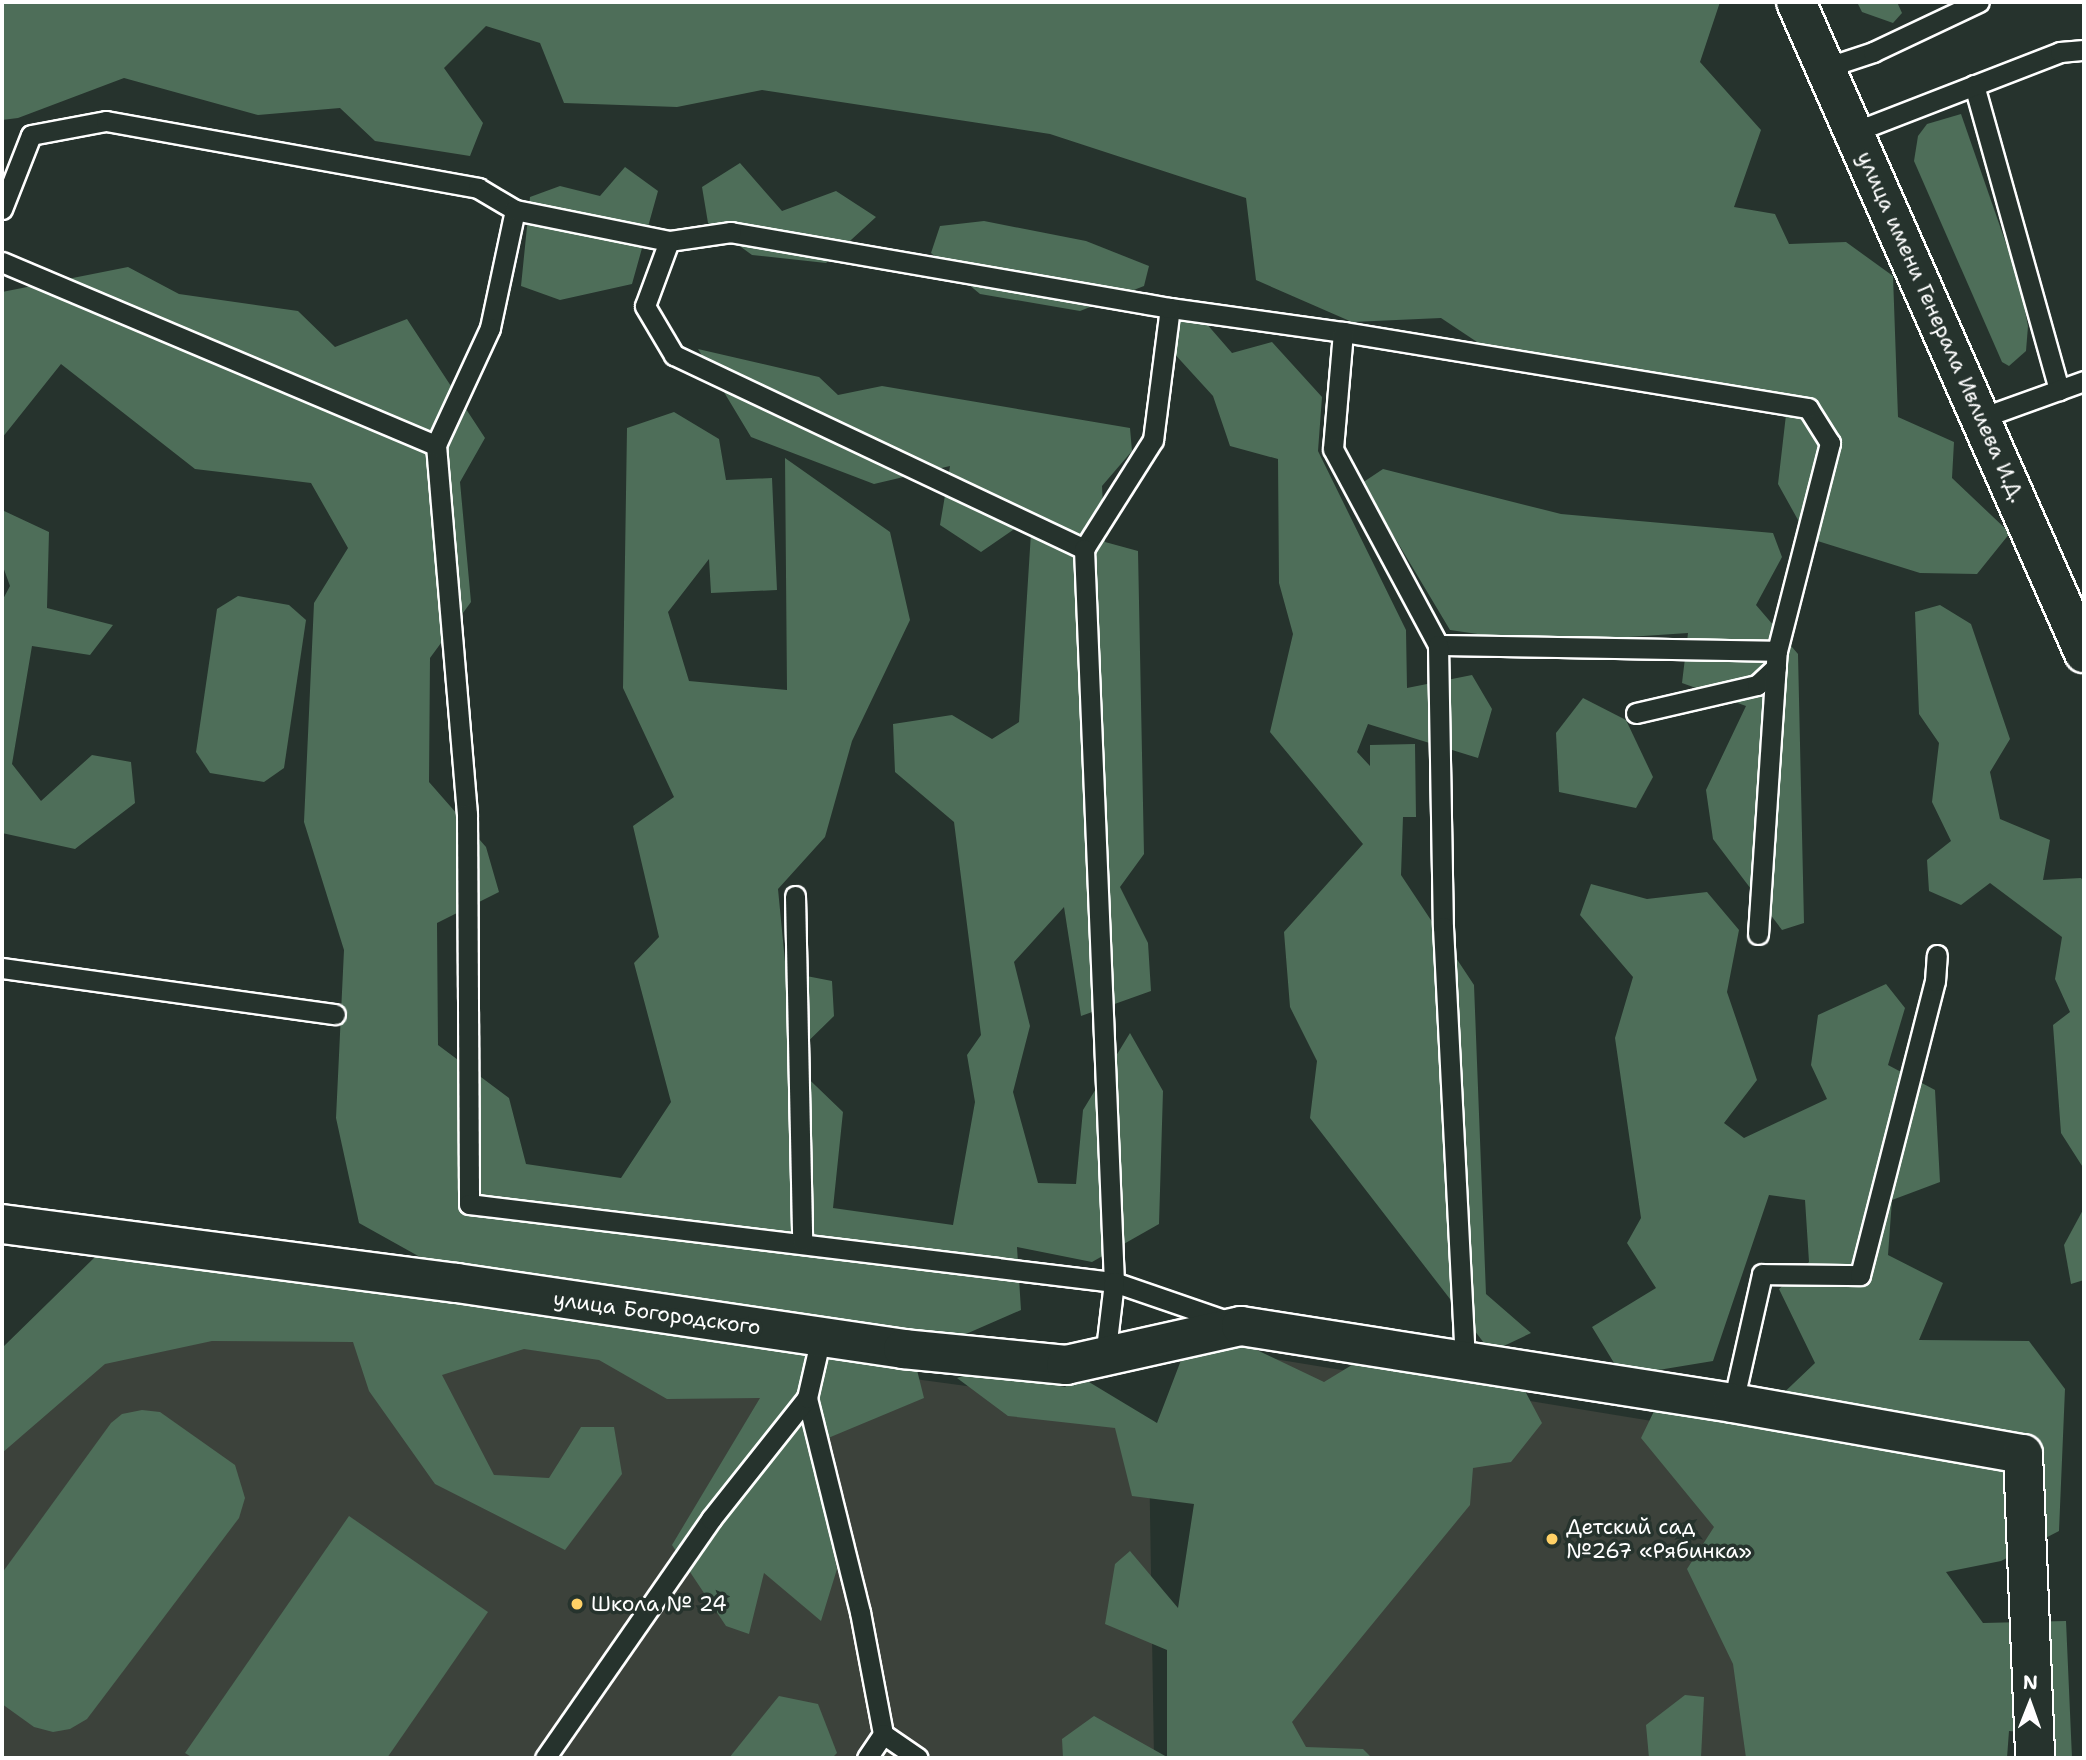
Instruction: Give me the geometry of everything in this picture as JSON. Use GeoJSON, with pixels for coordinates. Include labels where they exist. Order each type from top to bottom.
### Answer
{"type":"FeatureCollection","features":[{"type":"Feature","properties":{"kind":"street","name":"улица имени Генерала Ивлиева И.Д."},"geometry":{"type":"LineString","coordinates":[[1796,2],[2084,653]]}},
{"type":"Feature","properties":{"kind":"street","name":"улица Богородского"},"geometry":{"type":"LineString","coordinates":[[2,1224],[457,1283],[821,1337],[1066,1365],[1241,1326],[1465,1364],[1733,1403],[2023,1454],[2035,1758]]}},
{"type":"Feature","properties":{"kind":"lane"},"geometry":{"type":"LineString","coordinates":[[1825,68],[1873,52],[1979,2]]}},
{"type":"Feature","properties":{"kind":"lane"},"geometry":{"type":"LineString","coordinates":[[1854,132],[2060,52],[2084,50]]}},
{"type":"Feature","properties":{"kind":"lane"},"geometry":{"type":"LineString","coordinates":[[1974,85],[2059,390]]}},
{"type":"Feature","properties":{"kind":"lane"},"geometry":{"type":"LineString","coordinates":[[2,209],[31,135],[106,121],[478,188],[516,210],[669,241],[731,232],[1170,308],[1343,332],[1808,408],[1830,443],[1777,659],[1758,934]]}},
{"type":"Feature","properties":{"kind":"lane"},"geometry":{"type":"LineString","coordinates":[[516,210],[490,328],[436,445],[467,814],[469,1203],[802,1241],[1114,1282],[1241,1326]]}},
{"type":"Feature","properties":{"kind":"lane"},"geometry":{"type":"LineString","coordinates":[[669,241],[645,306],[674,355],[1084,550]]}},
{"type":"Feature","properties":{"kind":"lane"},"geometry":{"type":"LineString","coordinates":[[2,262],[436,445]]}},
{"type":"Feature","properties":{"kind":"lane"},"geometry":{"type":"LineString","coordinates":[[1105,1357],[1114,1282],[1084,550],[1153,440],[1170,308]]}},
{"type":"Feature","properties":{"kind":"lane"},"geometry":{"type":"LineString","coordinates":[[1343,332],[1334,449],[1438,645],[1443,927],[1465,1364]]}},
{"type":"Feature","properties":{"kind":"lane"},"geometry":{"type":"LineString","coordinates":[[1981,418],[2084,381]]}},
{"type":"Feature","properties":{"kind":"lane"},"geometry":{"type":"LineString","coordinates":[[1438,645],[1777,659]]}},
{"type":"Feature","properties":{"kind":"lane"},"geometry":{"type":"LineString","coordinates":[[1636,713],[1757,685],[1777,659]]}},
{"type":"Feature","properties":{"kind":"lane"},"geometry":{"type":"LineString","coordinates":[[795,896],[802,1241]]}},
{"type":"Feature","properties":{"kind":"lane"},"geometry":{"type":"LineString","coordinates":[[1733,1403],[1762,1274],[1860,1275],[1935,981],[1937,955]]}},
{"type":"Feature","properties":{"kind":"lane"},"geometry":{"type":"LineString","coordinates":[[2,968],[335,1014]]}},
{"type":"Feature","properties":{"kind":"lane"},"geometry":{"type":"LineString","coordinates":[[545,1758],[711,1519],[807,1398],[821,1337]]}},
{"type":"Feature","properties":{"kind":"lane"},"geometry":{"type":"LineString","coordinates":[[807,1398],[860,1612],[883,1734],[867,1758]]}},
{"type":"Feature","properties":{"kind":"lane"},"geometry":{"type":"LineString","coordinates":[[883,1734],[918,1758]]}},
{"type":"Feature","properties":{"kind":"shaded area","name":"Школа № 24"},"geometry":{"type":"Polygon","coordinates":[[[113,1270],[1098,1404],[1149,1450],[1154,1758],[2,1758],[2,1360],[113,1270]]]}},
{"type":"Feature","properties":{"kind":"shaded area","name":"Детский сад №267 «Рябинка»"},"geometry":{"type":"Polygon","coordinates":[[[1214,1349],[1853,1454],[1828,1758],[1222,1758],[1214,1349]]]}},
{"type":"Feature","properties":{"kind":"green space"},"geometry":{"type":"Polygon","coordinates":[[[2,2],[1720,2],[1700,62],[1761,130],[1734,207],[1775,214],[1789,244],[1846,242],[1893,276],[1898,417],[1954,442],[1952,478],[2010,533],[1977,574],[1920,573],[1808,538],[1778,484],[1787,406],[1498,356],[1441,318],[1352,322],[1256,280],[1246,198],[1050,134],[762,90],[677,107],[564,103],[540,43],[486,26],[444,68],[483,123],[470,156],[375,141],[340,108],[258,115],[124,78],[18,118],[2,120],[2,2]]]}},
{"type":"Feature","properties":{"kind":"green space"},"geometry":{"type":"Polygon","coordinates":[[[1857,2],[1897,2],[1902,13],[1893,23],[1862,12],[1857,2]]]}},
{"type":"Feature","properties":{"kind":"green space"},"geometry":{"type":"Polygon","coordinates":[[[1961,114],[2019,281],[2028,326],[2026,351],[2009,366],[2002,362],[1914,161],[1918,136],[1927,124],[1961,114]]]}},
{"type":"Feature","properties":{"kind":"green space"},"geometry":{"type":"Polygon","coordinates":[[[740,163],[782,211],[836,191],[876,217],[826,263],[752,255],[708,223],[702,187],[740,163]]]}},
{"type":"Feature","properties":{"kind":"green space"},"geometry":{"type":"Polygon","coordinates":[[[625,167],[658,191],[632,284],[560,300],[521,286],[530,197],[560,186],[600,196],[625,167]]]}},
{"type":"Feature","properties":{"kind":"green space"},"geometry":{"type":"Polygon","coordinates":[[[984,221],[1086,241],[1149,266],[1144,286],[1080,311],[980,294],[931,253],[940,226],[984,221]]]}},
{"type":"Feature","properties":{"kind":"green space"},"geometry":{"type":"Polygon","coordinates":[[[128,267],[179,294],[298,311],[335,347],[407,319],[485,438],[460,482],[471,602],[430,658],[429,782],[486,847],[499,892],[437,923],[438,1045],[509,1098],[526,1164],[621,1178],[671,1102],[634,963],[659,937],[633,826],[674,797],[623,688],[627,428],[674,412],[719,439],[726,480],[772,478],[777,590],[711,593],[709,559],[668,612],[689,681],[787,690],[785,458],[890,532],[910,620],[852,741],[825,837],[778,889],[786,972],[832,981],[834,1016],[789,1060],[843,1112],[833,1208],[953,1225],[975,1102],[967,1055],[981,1035],[954,822],[895,772],[893,724],[952,715],[992,739],[1019,722],[1032,517],[981,552],[940,525],[950,466],[874,484],[751,437],[698,349],[819,377],[838,395],[882,386],[1130,428],[1132,451],[1102,486],[1105,542],[1138,551],[1144,854],[1120,887],[1148,943],[1151,991],[1081,1016],[1064,907],[1014,962],[1030,1026],[1013,1092],[1038,1183],[1076,1184],[1083,1110],[1130,1033],[1163,1091],[1159,1224],[1092,1262],[1017,1247],[1021,1310],[959,1337],[429,1262],[359,1223],[336,1118],[344,950],[304,822],[314,603],[348,548],[311,483],[195,469],[61,364],[2,438],[2,292],[128,267]]]}},
{"type":"Feature","properties":{"kind":"green space"},"geometry":{"type":"Polygon","coordinates":[[[1192,307],[1232,353],[1272,342],[1322,397],[1318,451],[1406,630],[1407,688],[1472,675],[1492,709],[1478,758],[1368,724],[1357,752],[1370,766],[1370,745],[1415,744],[1416,817],[1403,817],[1401,875],[1474,985],[1486,1294],[1531,1333],[1491,1352],[1310,1118],[1317,1061],[1290,1007],[1284,932],[1363,844],[1270,732],[1293,634],[1279,583],[1278,459],[1230,446],[1213,396],[1160,338],[1192,307]]]}},
{"type":"Feature","properties":{"kind":"green space"},"geometry":{"type":"Polygon","coordinates":[[[1383,469],[1561,514],[1773,533],[1782,557],[1756,605],[1798,654],[1804,923],[1782,930],[1713,839],[1706,790],[1746,706],[1682,683],[1688,633],[1539,643],[1450,630],[1362,483],[1383,469]]]}},
{"type":"Feature","properties":{"kind":"green space"},"geometry":{"type":"Polygon","coordinates":[[[2,510],[49,532],[47,608],[113,625],[90,655],[32,646],[12,764],[41,801],[92,755],[131,762],[135,803],[75,849],[2,833],[2,601],[10,586],[2,564],[2,510]]]}},
{"type":"Feature","properties":{"kind":"green space"},"geometry":{"type":"Polygon","coordinates":[[[238,596],[289,605],[306,620],[284,768],[264,782],[210,773],[196,752],[217,609],[238,596]]]}},
{"type":"Feature","properties":{"kind":"green space"},"geometry":{"type":"Polygon","coordinates":[[[1940,605],[1971,624],[2010,739],[1990,772],[2000,819],[2050,840],[2043,880],[2081,878],[2084,882],[2084,1169],[2061,1133],[2053,1025],[2070,1012],[2055,979],[2062,937],[1990,883],[1961,905],[1929,891],[1927,860],[1951,841],[1932,802],[1939,743],[1919,714],[1915,612],[1940,605]]]}},
{"type":"Feature","properties":{"kind":"green space"},"geometry":{"type":"Polygon","coordinates":[[[1583,698],[1626,720],[1653,777],[1636,808],[1559,792],[1556,733],[1583,698]]]}},
{"type":"Feature","properties":{"kind":"green space"},"geometry":{"type":"Polygon","coordinates":[[[1591,884],[1647,899],[1707,892],[1739,930],[1727,992],[1757,1080],[1724,1123],[1744,1138],[1827,1099],[1811,1065],[1818,1015],[1886,984],[1905,1008],[1888,1065],[1935,1090],[1940,1182],[1892,1200],[1888,1255],[1943,1283],[1919,1340],[2029,1341],[2065,1389],[2059,1531],[2001,1561],[1946,1572],[1983,1623],[2066,1621],[2072,1758],[2037,1758],[2042,1734],[2009,1731],[2007,1758],[1746,1758],[1733,1664],[1687,1569],[1714,1527],[1641,1438],[1657,1405],[1753,1422],[1815,1363],[1779,1289],[1809,1262],[1805,1200],[1769,1195],[1713,1361],[1622,1376],[1592,1327],[1656,1288],[1627,1243],[1641,1218],[1615,1038],[1633,977],[1580,915],[1591,884]]]}},
{"type":"Feature","properties":{"kind":"green space"},"geometry":{"type":"Polygon","coordinates":[[[2084,1208],[2084,1280],[2071,1284],[2064,1245],[2084,1208]]]}},
{"type":"Feature","properties":{"kind":"green space"},"geometry":{"type":"Polygon","coordinates":[[[95,1257],[914,1358],[924,1398],[809,1446],[837,1569],[821,1621],[764,1573],[749,1634],[726,1626],[672,1545],[760,1398],[667,1399],[599,1360],[524,1349],[442,1375],[494,1475],[549,1478],[581,1427],[614,1427],[622,1474],[565,1550],[435,1484],[369,1391],[353,1342],[212,1341],[105,1364],[2,1453],[2,1348],[95,1257]]]}},
{"type":"Feature","properties":{"kind":"green space"},"geometry":{"type":"Polygon","coordinates":[[[1236,1340],[1324,1382],[1365,1357],[1523,1387],[1542,1423],[1511,1462],[1473,1468],[1470,1505],[1292,1722],[1306,1747],[1363,1749],[1372,1758],[1063,1758],[1062,1739],[1094,1716],[1167,1757],[1167,1650],[1105,1624],[1115,1564],[1130,1551],[1178,1608],[1194,1504],[1132,1496],[1115,1428],[1008,1416],[957,1378],[979,1370],[1065,1387],[1079,1376],[1157,1423],[1183,1355],[1236,1340]]]}},
{"type":"Feature","properties":{"kind":"green space"},"geometry":{"type":"Polygon","coordinates":[[[142,1410],[160,1412],[235,1465],[245,1498],[239,1518],[87,1719],[70,1729],[53,1732],[34,1727],[2,1704],[2,1573],[111,1423],[122,1414],[142,1410]]]}},
{"type":"Feature","properties":{"kind":"green space"},"geometry":{"type":"Polygon","coordinates":[[[349,1516],[488,1612],[387,1758],[193,1758],[185,1753],[349,1516]]]}},
{"type":"Feature","properties":{"kind":"green space"},"geometry":{"type":"Polygon","coordinates":[[[1685,1695],[1704,1697],[1701,1758],[1649,1758],[1646,1725],[1685,1695]]]}},
{"type":"Feature","properties":{"kind":"green space"},"geometry":{"type":"Polygon","coordinates":[[[779,1696],[818,1704],[837,1753],[832,1758],[729,1758],[779,1696]]]}},
{"type":"Feature","properties":{"kind":"place","name":"Детский сад №267 «Рябинка»"},"geometry":{"type":"Point","coordinates":[1552,1539]}},
{"type":"Feature","properties":{"kind":"place","name":"Школа № 24"},"geometry":{"type":"Point","coordinates":[577,1604]}}]}
